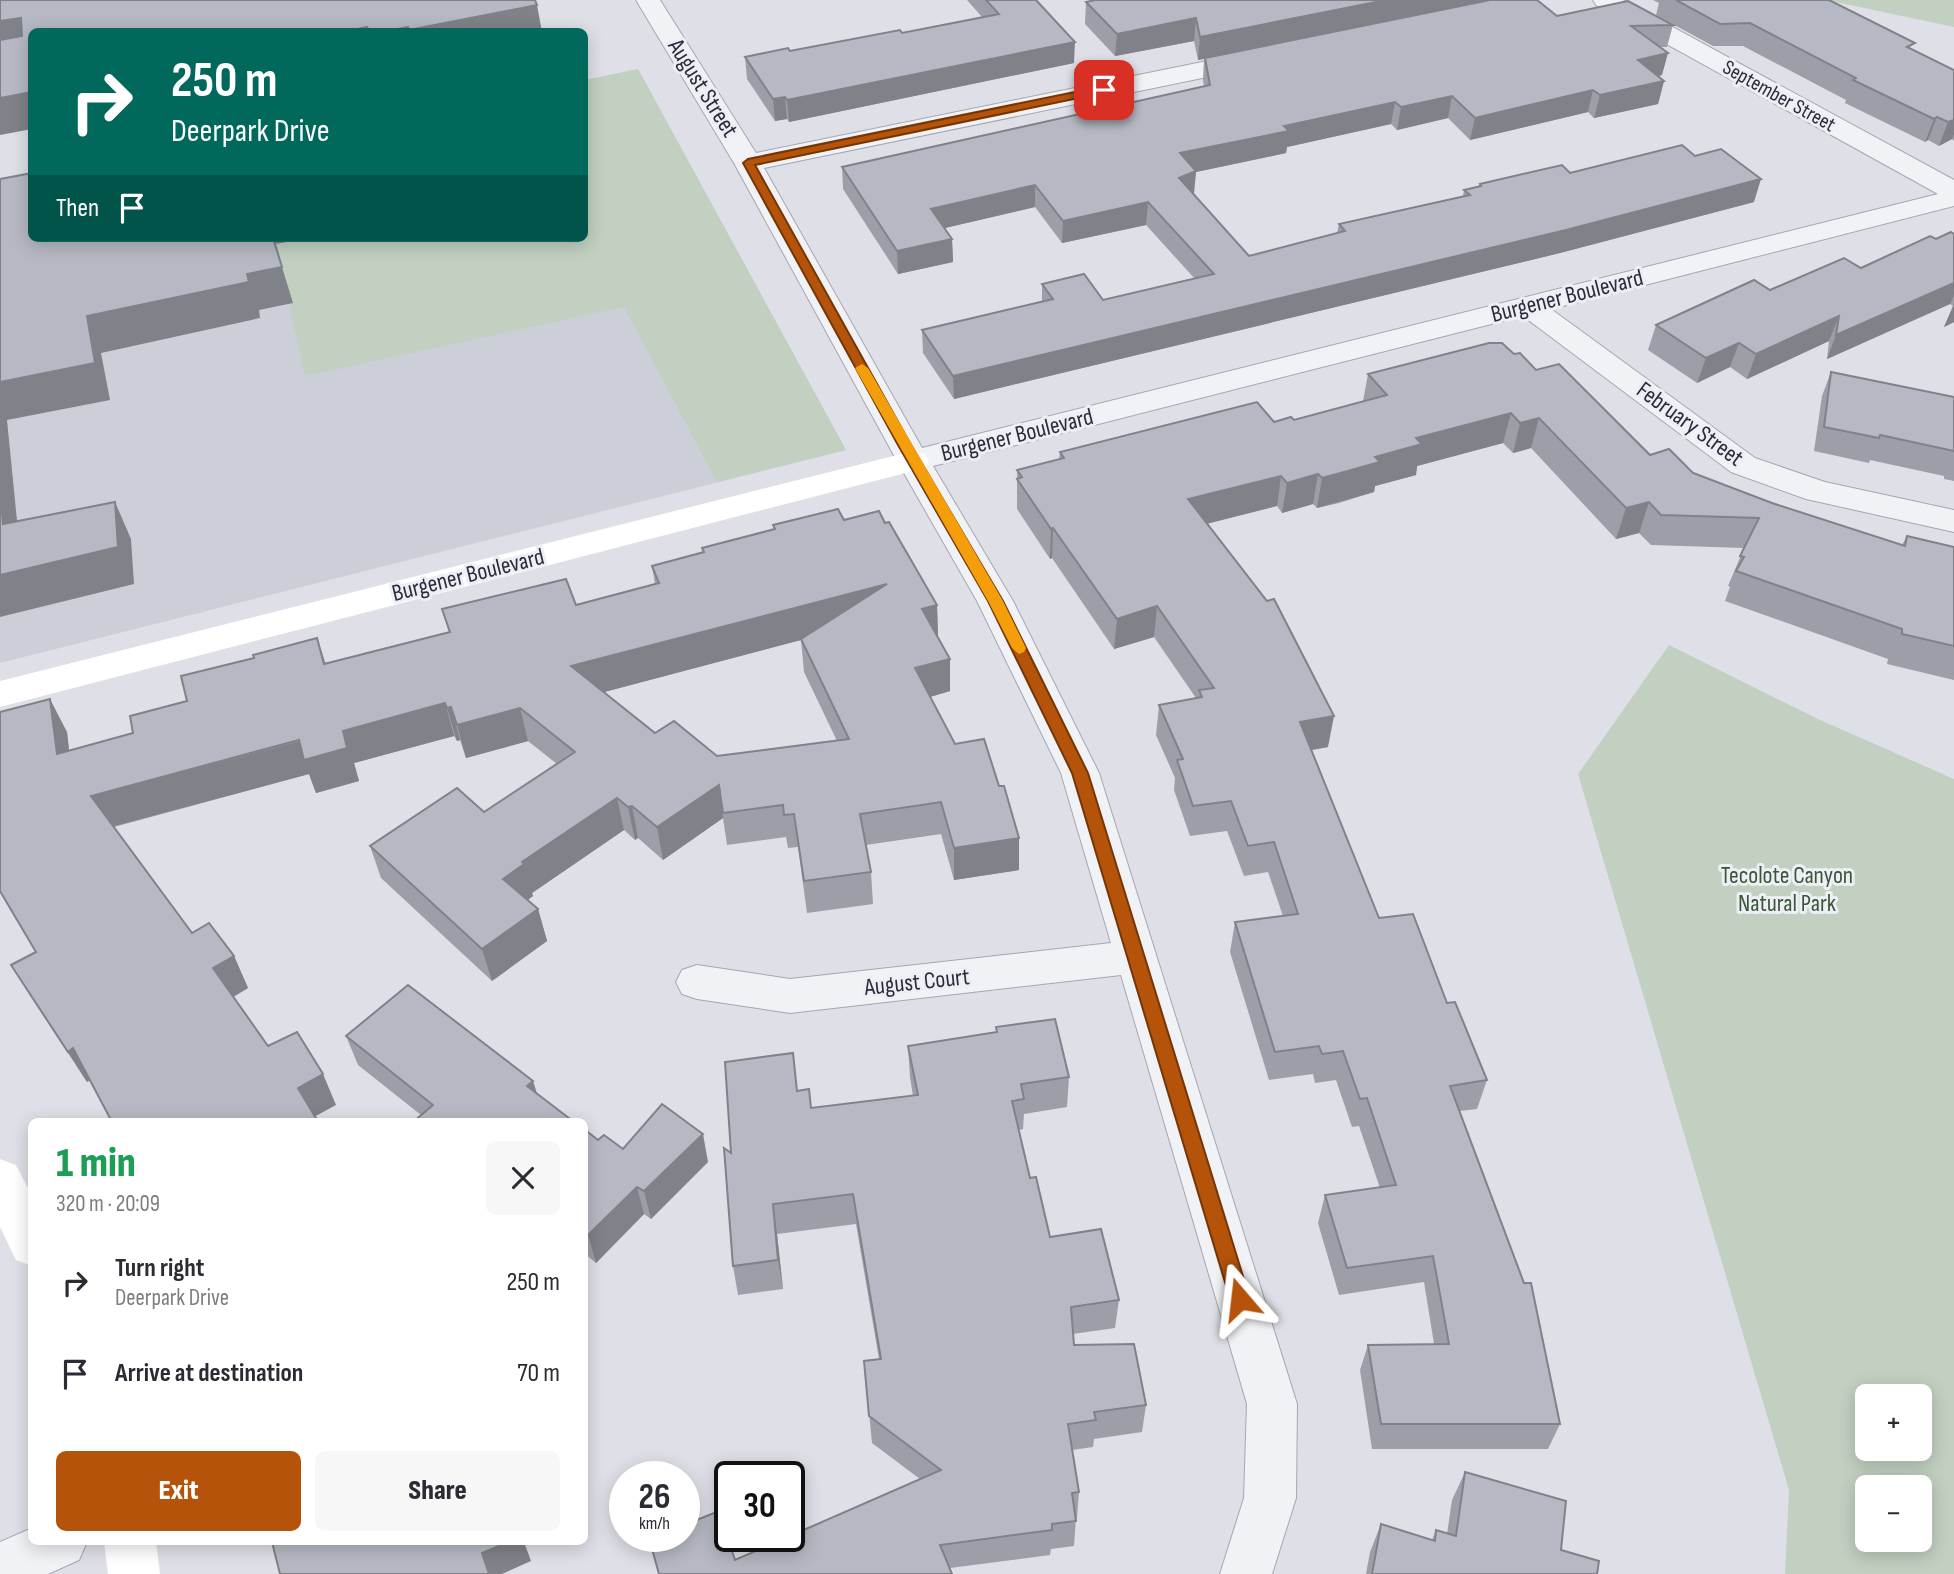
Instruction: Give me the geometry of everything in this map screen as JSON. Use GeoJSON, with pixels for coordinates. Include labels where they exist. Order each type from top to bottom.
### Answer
{"type":"FeatureCollection","features":[{"type":"Feature","properties":{"kind":"street","name":"August Street"},"geometry":{"type":"LineString","coordinates":[[648,0],[748,163],[913,461],[995,601],[1080,773],[1272,1404],[1270,1498],[1247,1574]]}},
{"type":"Feature","properties":{"kind":"street","name":"September Street"},"geometry":{"type":"LineString","coordinates":[[1605,0],[1954,191]]}},
{"type":"Feature","properties":{"kind":"street"},"geometry":{"type":"LineString","coordinates":[[748,163],[1283,53]]}},
{"type":"Feature","properties":{"kind":"street","name":"Burgener Boulevard"},"geometry":{"type":"LineString","coordinates":[[0,694],[1954,198]]}},
{"type":"Feature","properties":{"kind":"street","name":"February Street"},"geometry":{"type":"LineString","coordinates":[[1528,306],[1743,465],[1818,491],[1954,521]]}},
{"type":"Feature","properties":{"kind":"street","name":"August Court"},"geometry":{"type":"LineString","coordinates":[[697,982],[790,996],[1136,957]]}},
{"type":"Feature","properties":{"kind":"street"},"geometry":{"type":"LineString","coordinates":[[0,1179],[28,1237]]}},
{"type":"Feature","properties":{"kind":"street"},"geometry":{"type":"LineString","coordinates":[[0,1568],[54,1545]]}},
{"type":"Feature","properties":{"kind":"street"},"geometry":{"type":"LineString","coordinates":[[130,1545],[134,1574]]}},
{"type":"Feature","properties":{"kind":"shaded area"},"geometry":{"type":"Polygon","coordinates":[[[638,69],[846,450],[0,663],[0,198],[28,233],[28,242],[588,242],[588,79],[638,69]]]}},
{"type":"Feature","properties":{"kind":"green space"},"geometry":{"type":"Polygon","coordinates":[[[1954,0],[1954,27],[1831,1],[1954,0]]]}},
{"type":"Feature","properties":{"kind":"green space"},"geometry":{"type":"Polygon","coordinates":[[[638,69],[846,450],[717,482],[624,307],[305,376],[275,242],[588,242],[588,79],[638,69]]]}},
{"type":"Feature","properties":{"kind":"green space","name":"Tecolote Canyon Natural Park"},"geometry":{"type":"Polygon","coordinates":[[[1669,645],[1818,719],[1954,779],[1954,1574],[1785,1574],[1789,1490],[1578,774],[1669,645]]]}},
{"type":"Feature","properties":{"kind":"building"},"geometry":{"type":"Polygon","coordinates":[[[0,0],[535,0],[537,5],[419,28],[28,28],[28,93],[0,98],[0,40],[22,36],[21,18],[0,21],[0,0]]]}},
{"type":"Feature","properties":{"kind":"building"},"geometry":{"type":"Polygon","coordinates":[[[986,0],[1036,0],[1075,42],[787,100],[785,97],[773,99],[745,57],[900,30],[902,33],[999,14],[986,0]]]}},
{"type":"Feature","properties":{"kind":"building"},"geometry":{"type":"Polygon","coordinates":[[[1386,0],[1200,37],[1196,18],[1117,34],[1086,2],[1386,0]]]}},
{"type":"Feature","properties":{"kind":"building"},"geometry":{"type":"Polygon","coordinates":[[[1490,0],[1537,0],[1557,16],[1628,1],[1673,25],[1631,26],[1668,53],[1638,60],[1664,81],[1600,95],[1593,90],[1475,118],[1452,96],[1401,107],[1395,102],[1284,126],[1289,131],[1180,153],[1196,171],[1179,178],[1249,256],[1345,231],[1339,224],[1470,195],[1464,190],[1481,186],[1480,184],[1562,165],[1570,173],[1682,145],[1695,156],[1721,149],[1761,179],[1566,230],[953,376],[922,330],[1053,299],[1042,284],[1084,274],[1103,300],[1214,274],[1148,202],[1063,221],[1035,185],[931,209],[952,239],[897,251],[842,167],[1210,85],[1205,58],[1490,0]]]}},
{"type":"Feature","properties":{"kind":"building"},"geometry":{"type":"Polygon","coordinates":[[[1676,0],[1829,0],[1915,43],[1907,47],[1954,70],[1954,120],[1948,122],[1937,117],[1934,119],[1853,80],[1856,78],[1750,23],[1720,24],[1676,0]]]}},
{"type":"Feature","properties":{"kind":"building"},"geometry":{"type":"Polygon","coordinates":[[[28,174],[28,242],[274,242],[282,267],[247,274],[249,282],[87,316],[95,363],[0,382],[0,179],[28,174]]]}},
{"type":"Feature","properties":{"kind":"building"},"geometry":{"type":"Polygon","coordinates":[[[1951,232],[1954,234],[1954,283],[1836,335],[1839,316],[1756,354],[1739,343],[1706,358],[1656,325],[1754,280],[1770,290],[1844,258],[1861,268],[1930,236],[1936,239],[1951,232]]]}},
{"type":"Feature","properties":{"kind":"building"},"geometry":{"type":"Polygon","coordinates":[[[1489,343],[1502,343],[1514,354],[1520,353],[1536,370],[1559,364],[1650,455],[1669,449],[1693,473],[1772,503],[1905,546],[1907,536],[1954,547],[1954,646],[1902,634],[1902,629],[1736,571],[1744,557],[1740,556],[1759,518],[1661,515],[1649,502],[1626,508],[1539,418],[1520,423],[1511,413],[1416,438],[1422,444],[1375,457],[1380,462],[1322,478],[1318,474],[1287,483],[1281,476],[1188,499],[1267,601],[1274,599],[1334,716],[1300,722],[1379,918],[1413,914],[1447,1003],[1455,1002],[1487,1080],[1450,1086],[1524,1283],[1531,1283],[1560,1424],[1381,1424],[1368,1345],[1449,1344],[1433,1256],[1347,1268],[1325,1195],[1396,1185],[1367,1098],[1360,1099],[1343,1051],[1322,1054],[1319,1046],[1275,1052],[1235,922],[1298,914],[1274,842],[1248,846],[1231,801],[1193,806],[1177,760],[1183,759],[1159,705],[1202,697],[1199,690],[1214,688],[1157,606],[1117,619],[1017,479],[1022,477],[1017,470],[1064,458],[1060,452],[1257,402],[1274,422],[1291,417],[1294,420],[1387,395],[1368,374],[1489,343]]]}},
{"type":"Feature","properties":{"kind":"building"},"geometry":{"type":"Polygon","coordinates":[[[1831,372],[1954,397],[1954,451],[1880,435],[1879,438],[1824,427],[1831,372]]]}},
{"type":"Feature","properties":{"kind":"building"},"geometry":{"type":"Polygon","coordinates":[[[0,488],[3,524],[115,502],[118,547],[0,575],[0,488]]]}},
{"type":"Feature","properties":{"kind":"building"},"geometry":{"type":"Polygon","coordinates":[[[838,509],[844,520],[879,511],[885,523],[889,522],[937,605],[922,609],[950,659],[915,668],[955,744],[984,739],[999,786],[1004,786],[1019,838],[954,848],[941,802],[860,814],[871,872],[804,881],[794,814],[784,815],[783,805],[723,813],[719,785],[657,827],[632,806],[628,807],[617,798],[522,862],[524,864],[503,879],[538,909],[482,949],[370,846],[457,788],[484,812],[575,752],[520,708],[457,725],[451,707],[447,708],[445,703],[343,731],[347,748],[304,760],[299,740],[91,796],[192,933],[209,923],[234,956],[213,968],[268,1046],[297,1032],[323,1074],[298,1088],[316,1118],[110,1118],[73,1048],[68,1052],[11,965],[36,952],[0,891],[0,712],[50,699],[57,754],[133,733],[130,716],[187,701],[181,676],[254,658],[253,655],[317,638],[324,664],[450,632],[442,609],[566,579],[576,605],[659,583],[652,566],[704,552],[702,548],[775,529],[773,525],[838,509]],[[887,584],[571,666],[655,733],[674,721],[717,756],[849,739],[801,639],[887,584]]]}},
{"type":"Feature","properties":{"kind":"building"},"geometry":{"type":"Polygon","coordinates":[[[408,985],[533,1081],[527,1086],[569,1118],[418,1118],[433,1105],[346,1036],[408,985]]]}},
{"type":"Feature","properties":{"kind":"building"},"geometry":{"type":"Polygon","coordinates":[[[1055,1019],[1069,1077],[1021,1084],[1024,1099],[1012,1101],[1030,1178],[1036,1177],[1050,1237],[1101,1229],[1119,1300],[1071,1307],[1074,1345],[1134,1344],[1146,1405],[1094,1412],[1096,1420],[1068,1424],[1079,1492],[1072,1493],[1076,1521],[1052,1524],[1052,1530],[940,1545],[952,1574],[659,1574],[653,1552],[700,1552],[700,1519],[714,1513],[714,1552],[732,1552],[735,1560],[753,1552],[805,1552],[805,1529],[941,1470],[869,1416],[864,1361],[881,1359],[853,1194],[773,1204],[778,1260],[733,1266],[724,1148],[731,1153],[725,1062],[793,1053],[797,1091],[809,1089],[811,1108],[918,1095],[908,1046],[997,1032],[996,1027],[1055,1019]]]}},
{"type":"Feature","properties":{"kind":"building"},"geometry":{"type":"Polygon","coordinates":[[[662,1104],[703,1134],[644,1191],[637,1187],[588,1235],[588,1132],[598,1140],[604,1135],[623,1149],[662,1104]]]}},
{"type":"Feature","properties":{"kind":"building"},"geometry":{"type":"Polygon","coordinates":[[[1465,1472],[1566,1501],[1561,1550],[1599,1561],[1597,1574],[1372,1574],[1381,1524],[1435,1541],[1436,1530],[1456,1536],[1465,1472]]]}},
{"type":"Feature","properties":{"kind":"building"},"geometry":{"type":"Polygon","coordinates":[[[273,1545],[501,1545],[482,1553],[489,1574],[280,1574],[273,1545]]]}},
{"type":"Feature","properties":{"kind":"slow traffic"},"geometry":{"type":"LineString","coordinates":[[862,368],[1019,648]]}},
{"type":"Feature","properties":{"kind":"route"},"geometry":{"type":"LineString","coordinates":[[1104,90],[748,163],[904,445],[995,601],[1080,773],[1240,1299]]}}]}
